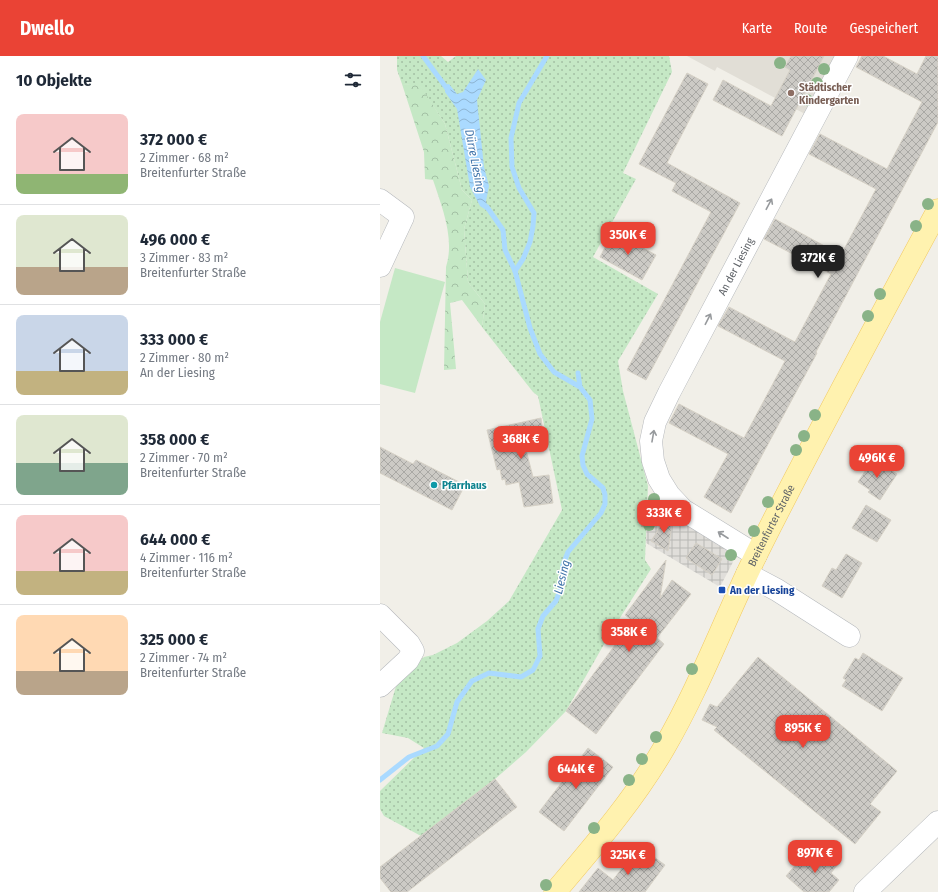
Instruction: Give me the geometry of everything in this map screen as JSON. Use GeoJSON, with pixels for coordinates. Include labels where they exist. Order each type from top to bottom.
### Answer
{"type":"FeatureCollection","features":[{"type":"Feature","properties":{"kind":"main road","name":"Breitenfurter Straße"},"geometry":{"type":"LineString","coordinates":[[555,892],[625,806],[665,747],[705,668],[751,565],[803,463],[938,210]]}},
{"type":"Feature","properties":{"kind":"street","name":"An der Liesing"},"geometry":{"type":"LineString","coordinates":[[848,56],[669,393],[656,422],[651,441],[653,461],[659,479],[668,495],[683,510],[751,565],[777,590],[849,636]]}},
{"type":"Feature","properties":{"kind":"street"},"geometry":{"type":"LineString","coordinates":[[380,200],[402,217],[380,266]]}},
{"type":"Feature","properties":{"kind":"street"},"geometry":{"type":"LineString","coordinates":[[380,615],[409,644],[413,651],[408,660],[380,686]]}},
{"type":"Feature","properties":{"kind":"street"},"geometry":{"type":"LineString","coordinates":[[865,892],[938,822]]}},
{"type":"Feature","properties":{"kind":"shaded area","name":"Städtischer Kindergarten"},"geometry":{"type":"Polygon","coordinates":[[[687,56],[835,56],[805,114],[717,67],[715,71],[687,56]]]}},
{"type":"Feature","properties":{"kind":"shaded area"},"geometry":{"type":"Polygon","coordinates":[[[656,496],[665,508],[677,519],[728,550],[733,562],[720,587],[646,543],[647,504],[656,496]]]}},
{"type":"Feature","properties":{"kind":"green space"},"geometry":{"type":"Polygon","coordinates":[[[397,56],[441,56],[448,62],[456,56],[669,56],[672,72],[623,173],[636,179],[593,257],[658,294],[618,361],[623,391],[648,486],[645,560],[651,569],[611,632],[566,711],[526,752],[495,779],[421,836],[384,816],[380,809],[380,791],[424,748],[408,738],[382,733],[397,683],[424,657],[433,655],[457,643],[487,621],[509,601],[562,510],[538,396],[533,392],[482,327],[485,304],[468,282],[464,229],[472,200],[462,190],[445,124],[420,86],[402,84],[397,70],[397,56]]]}},
{"type":"Feature","properties":{"kind":"green space"},"geometry":{"type":"Polygon","coordinates":[[[402,84],[420,85],[445,124],[462,190],[472,200],[464,229],[468,282],[485,304],[482,327],[462,300],[450,303],[456,369],[444,370],[446,267],[449,245],[446,223],[433,180],[425,179],[424,152],[402,84]]]}},
{"type":"Feature","properties":{"kind":"green space"},"geometry":{"type":"Polygon","coordinates":[[[395,268],[445,282],[415,393],[380,384],[380,322],[395,268]]]}},
{"type":"Feature","properties":{"kind":"water"},"geometry":{"type":"Polygon","coordinates":[[[478,69],[486,80],[477,100],[484,167],[489,186],[486,201],[489,212],[480,206],[470,187],[457,109],[445,92],[445,85],[449,84],[457,94],[463,92],[478,69]]]}},
{"type":"Feature","properties":{"kind":"building"},"geometry":{"type":"Polygon","coordinates":[[[791,56],[824,56],[782,136],[713,100],[723,80],[771,106],[790,70],[785,67],[791,56]]]}},
{"type":"Feature","properties":{"kind":"building"},"geometry":{"type":"Polygon","coordinates":[[[862,56],[883,56],[917,74],[926,56],[938,56],[938,122],[731,513],[704,497],[728,454],[669,423],[679,404],[744,438],[785,361],[718,326],[729,307],[795,342],[831,274],[764,239],[775,219],[841,255],[876,189],[809,154],[820,134],[887,169],[922,102],[856,67],[862,56]]]}},
{"type":"Feature","properties":{"kind":"building"},"geometry":{"type":"Polygon","coordinates":[[[687,73],[708,84],[667,163],[740,203],[646,380],[627,370],[711,212],[672,191],[676,183],[639,164],[687,73]]]}},
{"type":"Feature","properties":{"kind":"building"},"geometry":{"type":"Polygon","coordinates":[[[613,232],[656,255],[642,280],[600,257],[613,232]]]}},
{"type":"Feature","properties":{"kind":"building"},"geometry":{"type":"Polygon","coordinates":[[[541,418],[544,443],[525,446],[533,477],[549,475],[553,503],[524,507],[519,482],[506,485],[505,479],[502,480],[500,469],[497,470],[487,430],[541,418]]]}},
{"type":"Feature","properties":{"kind":"building","name":"Pfarrhaus"},"geometry":{"type":"Polygon","coordinates":[[[380,447],[413,464],[416,460],[465,485],[452,510],[380,473],[380,447]]]}},
{"type":"Feature","properties":{"kind":"building"},"geometry":{"type":"Polygon","coordinates":[[[873,459],[897,474],[880,500],[868,492],[870,490],[858,482],[873,459]]]}},
{"type":"Feature","properties":{"kind":"building"},"geometry":{"type":"Polygon","coordinates":[[[866,505],[891,520],[877,542],[852,528],[866,505]]]}},
{"type":"Feature","properties":{"kind":"building"},"geometry":{"type":"Polygon","coordinates":[[[669,513],[673,518],[668,551],[651,541],[669,513]]]}},
{"type":"Feature","properties":{"kind":"building"},"geometry":{"type":"Polygon","coordinates":[[[696,543],[722,559],[712,575],[686,558],[696,543]]]}},
{"type":"Feature","properties":{"kind":"building"},"geometry":{"type":"Polygon","coordinates":[[[846,554],[862,563],[842,598],[822,586],[832,568],[836,570],[846,554]]]}},
{"type":"Feature","properties":{"kind":"building"},"geometry":{"type":"Polygon","coordinates":[[[666,560],[660,598],[672,580],[691,594],[657,638],[664,644],[596,734],[566,711],[633,621],[625,615],[666,560]]]}},
{"type":"Feature","properties":{"kind":"building"},"geometry":{"type":"Polygon","coordinates":[[[863,653],[903,678],[882,711],[842,686],[846,680],[843,678],[855,658],[859,660],[863,653]]]}},
{"type":"Feature","properties":{"kind":"building"},"geometry":{"type":"Polygon","coordinates":[[[758,657],[897,771],[870,804],[881,812],[855,844],[714,730],[717,727],[702,720],[710,704],[717,707],[758,657]]]}},
{"type":"Feature","properties":{"kind":"building"},"geometry":{"type":"Polygon","coordinates":[[[588,748],[613,767],[564,831],[539,812],[588,748]]]}},
{"type":"Feature","properties":{"kind":"building"},"geometry":{"type":"Polygon","coordinates":[[[495,779],[517,807],[407,892],[391,892],[380,878],[380,867],[495,779]]]}},
{"type":"Feature","properties":{"kind":"building"},"geometry":{"type":"Polygon","coordinates":[[[639,846],[665,865],[645,892],[579,892],[598,868],[613,880],[639,846]]]}},
{"type":"Feature","properties":{"kind":"building"},"geometry":{"type":"Polygon","coordinates":[[[819,848],[838,864],[831,873],[839,880],[829,892],[804,892],[786,876],[799,861],[803,865],[819,848]]]}},
{"type":"Feature","properties":{"kind":"waterway","name":"Dürre Liesing"},"geometry":{"type":"LineString","coordinates":[[423,56],[448,90]]}},
{"type":"Feature","properties":{"kind":"waterway"},"geometry":{"type":"LineString","coordinates":[[515,271],[523,259],[530,242],[534,213],[519,188],[512,167],[511,138],[519,103],[547,56]]}},
{"type":"Feature","properties":{"kind":"waterway","name":"Liesing"},"geometry":{"type":"LineString","coordinates":[[380,780],[409,757],[437,746],[448,734],[457,702],[472,681],[489,673],[521,677],[533,670],[540,656],[538,629],[543,616],[556,601],[560,590],[563,565],[568,552],[601,513],[605,504],[603,488],[587,474],[583,465],[582,456],[592,419],[590,400],[580,387],[554,372],[540,354],[530,328],[515,271],[505,250],[503,230],[487,207]]}},
{"type":"Feature","properties":{"kind":"waterway"},"geometry":{"type":"LineString","coordinates":[[578,373],[580,387]]}},
{"type":"Feature","properties":{"kind":"place","name":"Städtischer Kindergarten"},"geometry":{"type":"Point","coordinates":[791,93]}},
{"type":"Feature","properties":{"kind":"place","name":"Pfarrhaus"},"geometry":{"type":"Point","coordinates":[434,485]}},
{"type":"Feature","properties":{"kind":"place","name":"An der Liesing"},"geometry":{"type":"Point","coordinates":[722,590]}}]}
